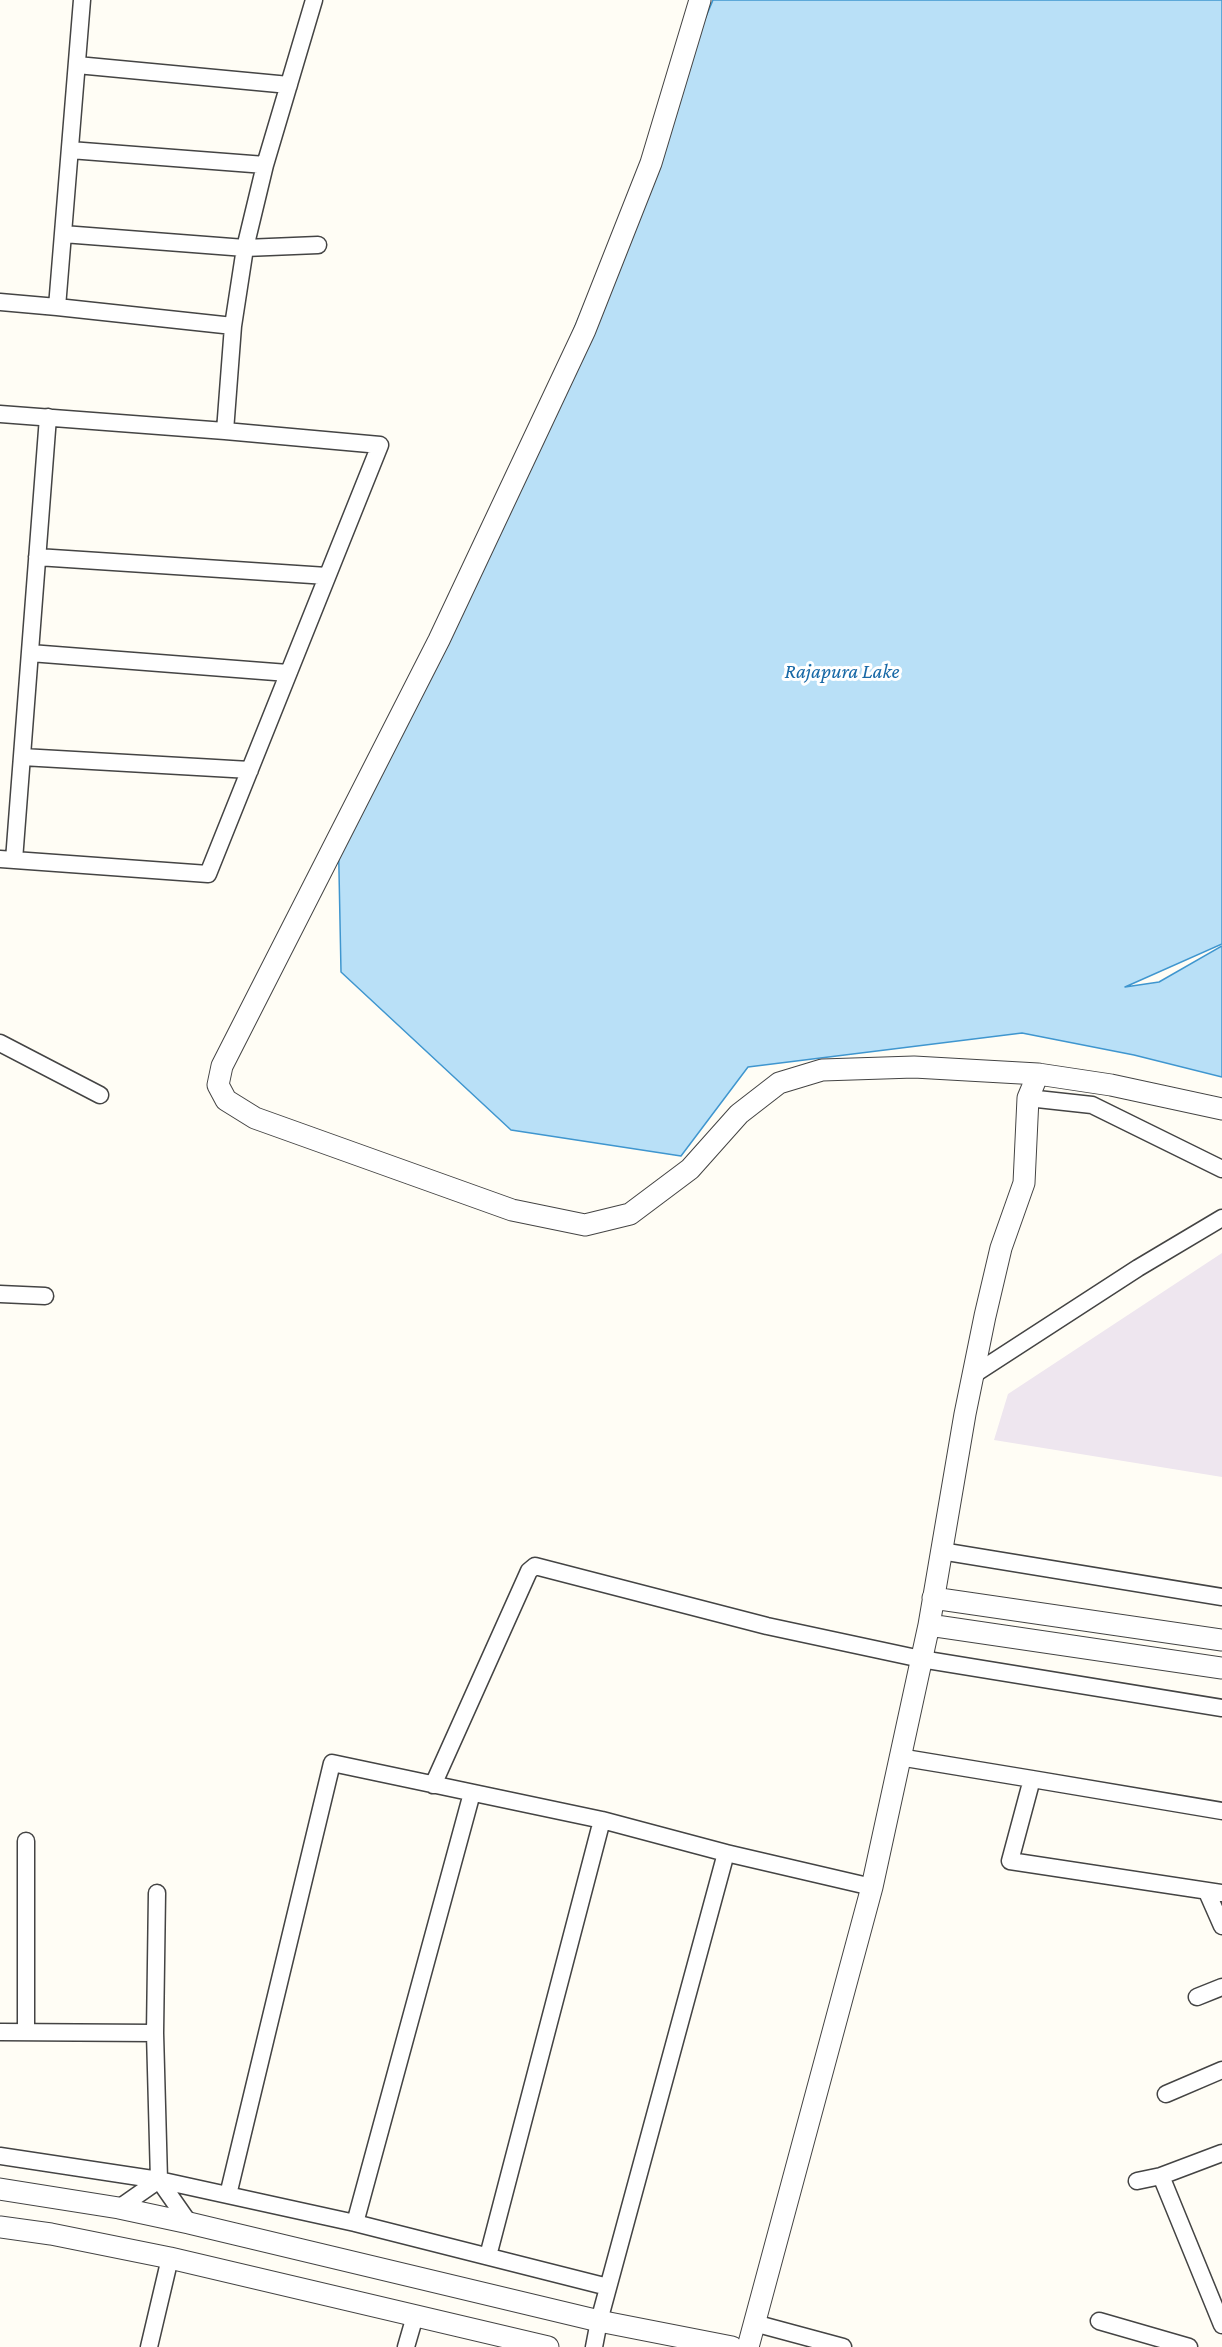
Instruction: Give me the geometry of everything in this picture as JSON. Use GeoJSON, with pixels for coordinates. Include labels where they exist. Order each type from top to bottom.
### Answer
{"type":"FeatureCollection","features":[{"type":"Feature","properties":{"kind":"street"},"geometry":{"type":"LineString","coordinates":[[57,307],[82,0]]}},
{"type":"Feature","properties":{"kind":"street"},"geometry":{"type":"LineString","coordinates":[[225,431],[233,326],[245,248],[265,165],[314,0]]}},
{"type":"Feature","properties":{"kind":"street"},"geometry":{"type":"LineString","coordinates":[[700,0],[651,163],[585,330],[439,640],[222,1066],[218,1085],[226,1100],[255,1118],[512,1210],[585,1225],[630,1214],[690,1169],[739,1114],[779,1083],[822,1070],[914,1067],[1038,1074],[1111,1085],[1222,1109]]}},
{"type":"Feature","properties":{"kind":"street"},"geometry":{"type":"LineString","coordinates":[[77,65],[289,85]]}},
{"type":"Feature","properties":{"kind":"street"},"geometry":{"type":"LineString","coordinates":[[70,150],[265,165]]}},
{"type":"Feature","properties":{"kind":"street"},"geometry":{"type":"LineString","coordinates":[[63,234],[245,248],[318,245]]}},
{"type":"Feature","properties":{"kind":"street"},"geometry":{"type":"LineString","coordinates":[[0,302],[233,326]]}},
{"type":"Feature","properties":{"kind":"street"},"geometry":{"type":"LineString","coordinates":[[0,414],[48,417],[225,431],[380,445],[208,874],[7,859],[22,757],[48,417]]}},
{"type":"Feature","properties":{"kind":"street"},"geometry":{"type":"LineString","coordinates":[[37,556],[327,576]]}},
{"type":"Feature","properties":{"kind":"street"},"geometry":{"type":"LineString","coordinates":[[30,653],[288,673]]}},
{"type":"Feature","properties":{"kind":"street"},"geometry":{"type":"LineString","coordinates":[[22,757],[250,770]]}},
{"type":"Feature","properties":{"kind":"street"},"geometry":{"type":"LineString","coordinates":[[0,1043],[100,1095]]}},
{"type":"Feature","properties":{"kind":"street"},"geometry":{"type":"LineString","coordinates":[[748,2347],[872,1887],[929,1624],[973,1375],[1001,1248],[1024,1183],[1028,1098],[1038,1074]]}},
{"type":"Feature","properties":{"kind":"street"},"geometry":{"type":"LineString","coordinates":[[1028,1098],[1092,1105],[1222,1169]]}},
{"type":"Feature","properties":{"kind":"street"},"geometry":{"type":"LineString","coordinates":[[973,1375],[1147,1262],[1222,1218]]}},
{"type":"Feature","properties":{"kind":"street"},"geometry":{"type":"LineString","coordinates":[[0,1294],[45,1296]]}},
{"type":"Feature","properties":{"kind":"street"},"geometry":{"type":"LineString","coordinates":[[941,1551],[1222,1597]]}},
{"type":"Feature","properties":{"kind":"street"},"geometry":{"type":"LineString","coordinates":[[433,1785],[530,1571],[535,1566],[755,1623],[921,1659],[1222,1708]]}},
{"type":"Feature","properties":{"kind":"street"},"geometry":{"type":"LineString","coordinates":[[933,1598],[1222,1640]]}},
{"type":"Feature","properties":{"kind":"street"},"geometry":{"type":"LineString","coordinates":[[929,1624],[1222,1668]]}},
{"type":"Feature","properties":{"kind":"street"},"geometry":{"type":"LineString","coordinates":[[899,1757],[1222,1811]]}},
{"type":"Feature","properties":{"kind":"street"},"geometry":{"type":"LineString","coordinates":[[228,2195],[332,1763],[602,1820],[726,1853],[872,1887]]}},
{"type":"Feature","properties":{"kind":"street"},"geometry":{"type":"LineString","coordinates":[[1032,1779],[1010,1861],[1215,1893],[1222,1926]]}},
{"type":"Feature","properties":{"kind":"street"},"geometry":{"type":"LineString","coordinates":[[355,2223],[472,1793]]}},
{"type":"Feature","properties":{"kind":"street"},"geometry":{"type":"LineString","coordinates":[[488,2256],[602,1820]]}},
{"type":"Feature","properties":{"kind":"street"},"geometry":{"type":"LineString","coordinates":[[26,1841],[26,2031]]}},
{"type":"Feature","properties":{"kind":"street"},"geometry":{"type":"LineString","coordinates":[[594,2347],[608,2287],[726,1853]]}},
{"type":"Feature","properties":{"kind":"street"},"geometry":{"type":"LineString","coordinates":[[157,1893],[155,2033],[159,2180],[189,2223]]}},
{"type":"Feature","properties":{"kind":"street"},"geometry":{"type":"LineString","coordinates":[[1197,1997],[1222,1988]]}},
{"type":"Feature","properties":{"kind":"street"},"geometry":{"type":"LineString","coordinates":[[0,2032],[155,2033]]}},
{"type":"Feature","properties":{"kind":"street"},"geometry":{"type":"LineString","coordinates":[[1166,2094],[1222,2070]]}},
{"type":"Feature","properties":{"kind":"street"},"geometry":{"type":"LineString","coordinates":[[1137,2181],[1161,2176],[1222,2153]]}},
{"type":"Feature","properties":{"kind":"street"},"geometry":{"type":"LineString","coordinates":[[0,2156],[159,2180],[355,2223],[608,2287]]}},
{"type":"Feature","properties":{"kind":"street"},"geometry":{"type":"LineString","coordinates":[[1161,2176],[1222,2325]]}},
{"type":"Feature","properties":{"kind":"street"},"geometry":{"type":"LineString","coordinates":[[119,2208],[159,2180]]}},
{"type":"Feature","properties":{"kind":"street"},"geometry":{"type":"LineString","coordinates":[[0,2189],[119,2208],[189,2223],[599,2321],[732,2347]]}},
{"type":"Feature","properties":{"kind":"street"},"geometry":{"type":"LineString","coordinates":[[0,2227],[51,2234],[170,2258],[547,2347]]}},
{"type":"Feature","properties":{"kind":"street"},"geometry":{"type":"LineString","coordinates":[[148,2347],[170,2258]]}},
{"type":"Feature","properties":{"kind":"street"},"geometry":{"type":"LineString","coordinates":[[406,2347],[415,2316]]}},
{"type":"Feature","properties":{"kind":"street"},"geometry":{"type":"LineString","coordinates":[[1099,2321],[1189,2347]]}},
{"type":"Feature","properties":{"kind":"street"},"geometry":{"type":"LineString","coordinates":[[754,2323],[843,2347]]}},
{"type":"Feature","properties":{"kind":"shaded area"},"geometry":{"type":"Polygon","coordinates":[[[1222,1253],[1222,1477],[994,1440],[1008,1394],[1222,1253]]]}},
{"type":"Feature","properties":{"kind":"water","name":"Rajapura Lake"},"geometry":{"type":"Polygon","coordinates":[[[713,0],[1222,0],[1222,944],[1125,987],[1159,982],[1222,946],[1222,1077],[1134,1055],[1022,1033],[748,1067],[681,1156],[511,1130],[341,972],[338,821],[474,565],[713,0]]]}}]}
